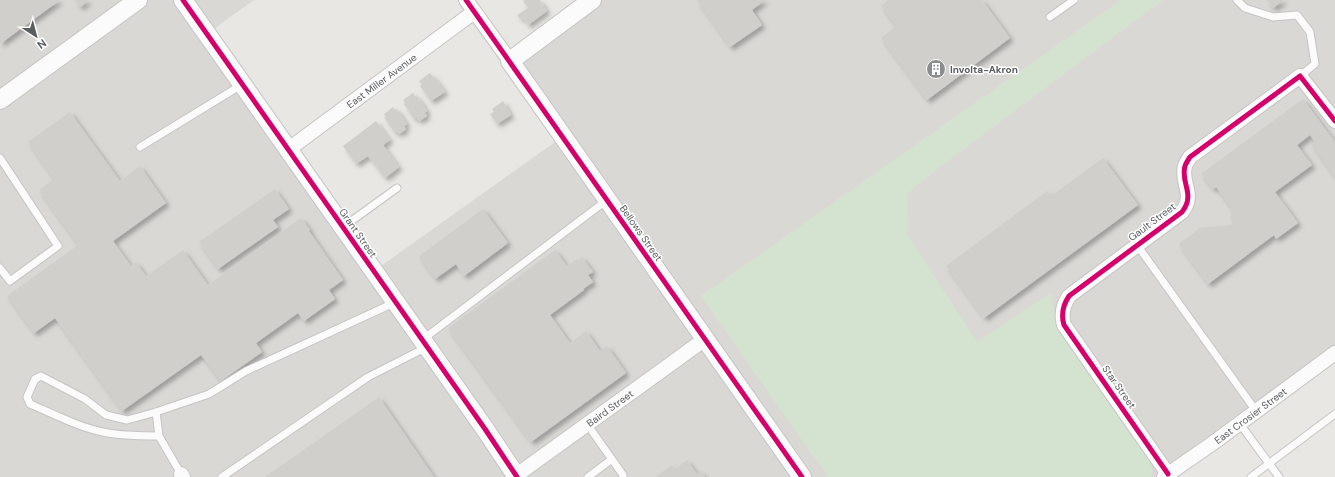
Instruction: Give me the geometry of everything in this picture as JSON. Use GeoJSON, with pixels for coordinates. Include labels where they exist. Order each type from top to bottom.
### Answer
{"type":"FeatureCollection","features":[{"type":"Feature","properties":{"kind":"street"},"geometry":{"type":"LineString","coordinates":[[0,100],[138,0]]}},
{"type":"Feature","properties":{"kind":"street","name":"Grant Street"},"geometry":{"type":"LineString","coordinates":[[183,0],[425,343],[516,476]]}},
{"type":"Feature","properties":{"kind":"street","name":"Bellows Street"},"geometry":{"type":"LineString","coordinates":[[466,0],[802,477]]}},
{"type":"Feature","properties":{"kind":"street"},"geometry":{"type":"LineString","coordinates":[[510,61],[592,0]]}},
{"type":"Feature","properties":{"kind":"street","name":"East Miller Avenue"},"geometry":{"type":"LineString","coordinates":[[289,149],[474,12]]}},
{"type":"Feature","properties":{"kind":"street"},"geometry":{"type":"LineString","coordinates":[[1298,77],[1335,121]]}},
{"type":"Feature","properties":{"kind":"street","name":"Gault Street"},"geometry":{"type":"LineString","coordinates":[[1064,308],[1069,296],[1182,212],[1186,207],[1188,198],[1184,174],[1185,165],[1190,157],[1298,77]]}},
{"type":"Feature","properties":{"kind":"street","name":"Star Street"},"geometry":{"type":"LineString","coordinates":[[1064,308],[1064,325],[1166,476]]}},
{"type":"Feature","properties":{"kind":"street","name":"Baird Street"},"geometry":{"type":"LineString","coordinates":[[516,476],[705,339]]}},
{"type":"Feature","properties":{"kind":"street","name":"East Crosier Street"},"geometry":{"type":"LineString","coordinates":[[1166,476],[1240,424],[1335,353]]}},
{"type":"Feature","properties":{"kind":"lane"},"geometry":{"type":"LineString","coordinates":[[1050,17],[1074,0]]}},
{"type":"Feature","properties":{"kind":"lane"},"geometry":{"type":"LineString","coordinates":[[1237,0],[1245,8],[1273,17],[1297,14],[1310,32],[1315,64],[1298,77]]}},
{"type":"Feature","properties":{"kind":"lane"},"geometry":{"type":"LineString","coordinates":[[140,147],[243,84]]}},
{"type":"Feature","properties":{"kind":"lane"},"geometry":{"type":"LineString","coordinates":[[0,158],[58,246],[10,281],[0,268]]}},
{"type":"Feature","properties":{"kind":"lane"},"geometry":{"type":"LineString","coordinates":[[343,227],[397,188]]}},
{"type":"Feature","properties":{"kind":"lane"},"geometry":{"type":"LineString","coordinates":[[222,477],[368,377],[425,343],[607,200]]}},
{"type":"Feature","properties":{"kind":"lane"},"geometry":{"type":"LineString","coordinates":[[1137,245],[1256,411]]}},
{"type":"Feature","properties":{"kind":"lane"},"geometry":{"type":"LineString","coordinates":[[159,436],[103,432],[73,423],[30,404],[27,397],[35,379],[41,376],[84,400],[106,415],[127,420],[156,412],[208,394],[246,371],[396,302]]}},
{"type":"Feature","properties":{"kind":"lane"},"geometry":{"type":"LineString","coordinates":[[156,412],[159,436],[182,475]]}},
{"type":"Feature","properties":{"kind":"lane"},"geometry":{"type":"LineString","coordinates":[[1251,477],[1335,414]]}},
{"type":"Feature","properties":{"kind":"lane"},"geometry":{"type":"LineString","coordinates":[[587,424],[623,477]]}},
{"type":"Feature","properties":{"kind":"lane"},"geometry":{"type":"LineString","coordinates":[[1240,424],[1279,477]]}},
{"type":"Feature","properties":{"kind":"lane"},"geometry":{"type":"LineString","coordinates":[[588,477],[612,459]]}},
{"type":"Feature","properties":{"kind":"shaded area"},"geometry":{"type":"Polygon","coordinates":[[[0,0],[254,0],[208,33],[374,271],[562,137],[510,61],[592,0],[1335,0],[1335,353],[1164,477],[0,477],[0,0]]]}},
{"type":"Feature","properties":{"kind":"green space"},"geometry":{"type":"Polygon","coordinates":[[[1121,0],[1163,0],[932,173],[907,194],[908,236],[977,342],[1051,293],[1057,329],[1146,456],[1152,466],[1152,477],[828,477],[701,296],[1121,0]]]}},
{"type":"Feature","properties":{"kind":"building"},"geometry":{"type":"Polygon","coordinates":[[[0,0],[60,0],[0,44],[0,0]]]}},
{"type":"Feature","properties":{"kind":"building"},"geometry":{"type":"Polygon","coordinates":[[[75,0],[89,0],[80,7],[75,0]]]}},
{"type":"Feature","properties":{"kind":"building"},"geometry":{"type":"Polygon","coordinates":[[[540,0],[547,11],[528,25],[522,17],[520,19],[517,15],[528,8],[523,1],[540,0]]]}},
{"type":"Feature","properties":{"kind":"building"},"geometry":{"type":"Polygon","coordinates":[[[697,0],[765,0],[752,10],[762,25],[730,47],[697,0]]]}},
{"type":"Feature","properties":{"kind":"building","name":"Involta-Akron"},"geometry":{"type":"Polygon","coordinates":[[[888,0],[982,0],[1010,38],[927,100],[881,38],[896,26],[881,6],[888,0]]]}},
{"type":"Feature","properties":{"kind":"building"},"geometry":{"type":"Polygon","coordinates":[[[1267,0],[1284,0],[1273,8],[1267,0]]]}},
{"type":"Feature","properties":{"kind":"building"},"geometry":{"type":"Polygon","coordinates":[[[430,73],[445,92],[431,101],[420,86],[422,85],[419,81],[430,73]]]}},
{"type":"Feature","properties":{"kind":"building"},"geometry":{"type":"Polygon","coordinates":[[[413,93],[416,97],[417,96],[427,111],[425,113],[427,116],[419,121],[416,117],[414,119],[403,100],[413,93]]]}},
{"type":"Feature","properties":{"kind":"building"},"geometry":{"type":"Polygon","coordinates":[[[1303,99],[1335,142],[1335,177],[1311,144],[1315,142],[1310,135],[1297,145],[1312,165],[1275,192],[1298,223],[1276,239],[1274,235],[1208,284],[1179,244],[1200,228],[1232,225],[1230,206],[1216,187],[1213,189],[1201,174],[1303,99]]]}},
{"type":"Feature","properties":{"kind":"building"},"geometry":{"type":"Polygon","coordinates":[[[503,101],[511,115],[497,124],[490,114],[494,112],[492,109],[503,101]]]}},
{"type":"Feature","properties":{"kind":"building"},"geometry":{"type":"Polygon","coordinates":[[[393,107],[395,110],[397,109],[407,124],[404,126],[406,129],[399,134],[397,131],[395,133],[384,117],[386,117],[384,114],[393,107]]]}},
{"type":"Feature","properties":{"kind":"building"},"geometry":{"type":"Polygon","coordinates":[[[70,112],[120,181],[140,166],[166,203],[113,241],[131,266],[136,262],[146,276],[183,250],[208,285],[301,218],[343,280],[329,290],[335,299],[304,321],[298,313],[256,343],[262,352],[221,381],[201,355],[122,411],[55,318],[34,333],[7,296],[78,245],[39,190],[54,179],[28,142],[70,112]]]}},
{"type":"Feature","properties":{"kind":"building"},"geometry":{"type":"Polygon","coordinates":[[[376,121],[390,140],[383,145],[399,167],[385,178],[368,156],[356,164],[343,146],[376,121]]]}},
{"type":"Feature","properties":{"kind":"building"},"geometry":{"type":"Polygon","coordinates":[[[1103,158],[1138,205],[984,318],[946,266],[1047,191],[1051,196],[1103,158]]]}},
{"type":"Feature","properties":{"kind":"building"},"geometry":{"type":"Polygon","coordinates":[[[275,189],[289,209],[273,220],[278,227],[218,269],[199,242],[275,189]]]}},
{"type":"Feature","properties":{"kind":"building"},"geometry":{"type":"Polygon","coordinates":[[[483,209],[508,243],[464,276],[456,264],[435,279],[419,256],[483,209]]]}},
{"type":"Feature","properties":{"kind":"building"},"geometry":{"type":"Polygon","coordinates":[[[555,250],[567,266],[582,257],[593,272],[588,275],[593,282],[550,315],[570,343],[586,331],[600,351],[607,346],[626,373],[531,442],[448,328],[555,250]]]}},
{"type":"Feature","properties":{"kind":"building"},"geometry":{"type":"Polygon","coordinates":[[[379,397],[434,477],[265,477],[379,397]]]}},
{"type":"Feature","properties":{"kind":"building"},"geometry":{"type":"Polygon","coordinates":[[[687,460],[697,474],[701,471],[705,477],[655,477],[672,465],[675,469],[687,460]]]}},
{"type":"Feature","properties":{"kind":"cycle path"},"geometry":{"type":"LineString","coordinates":[[183,0],[485,429],[517,477]]}},
{"type":"Feature","properties":{"kind":"cycle path"},"geometry":{"type":"LineString","coordinates":[[466,0],[802,477]]}},
{"type":"Feature","properties":{"kind":"cycle path"},"geometry":{"type":"LineString","coordinates":[[1168,474],[1064,325],[1063,310],[1065,303],[1069,296],[1182,212],[1188,200],[1184,172],[1185,165],[1190,157],[1300,76],[1335,121]]}},
{"type":"Feature","properties":{"kind":"place","name":"Involta-Akron"},"geometry":{"type":"Point","coordinates":[936,69]}}]}
